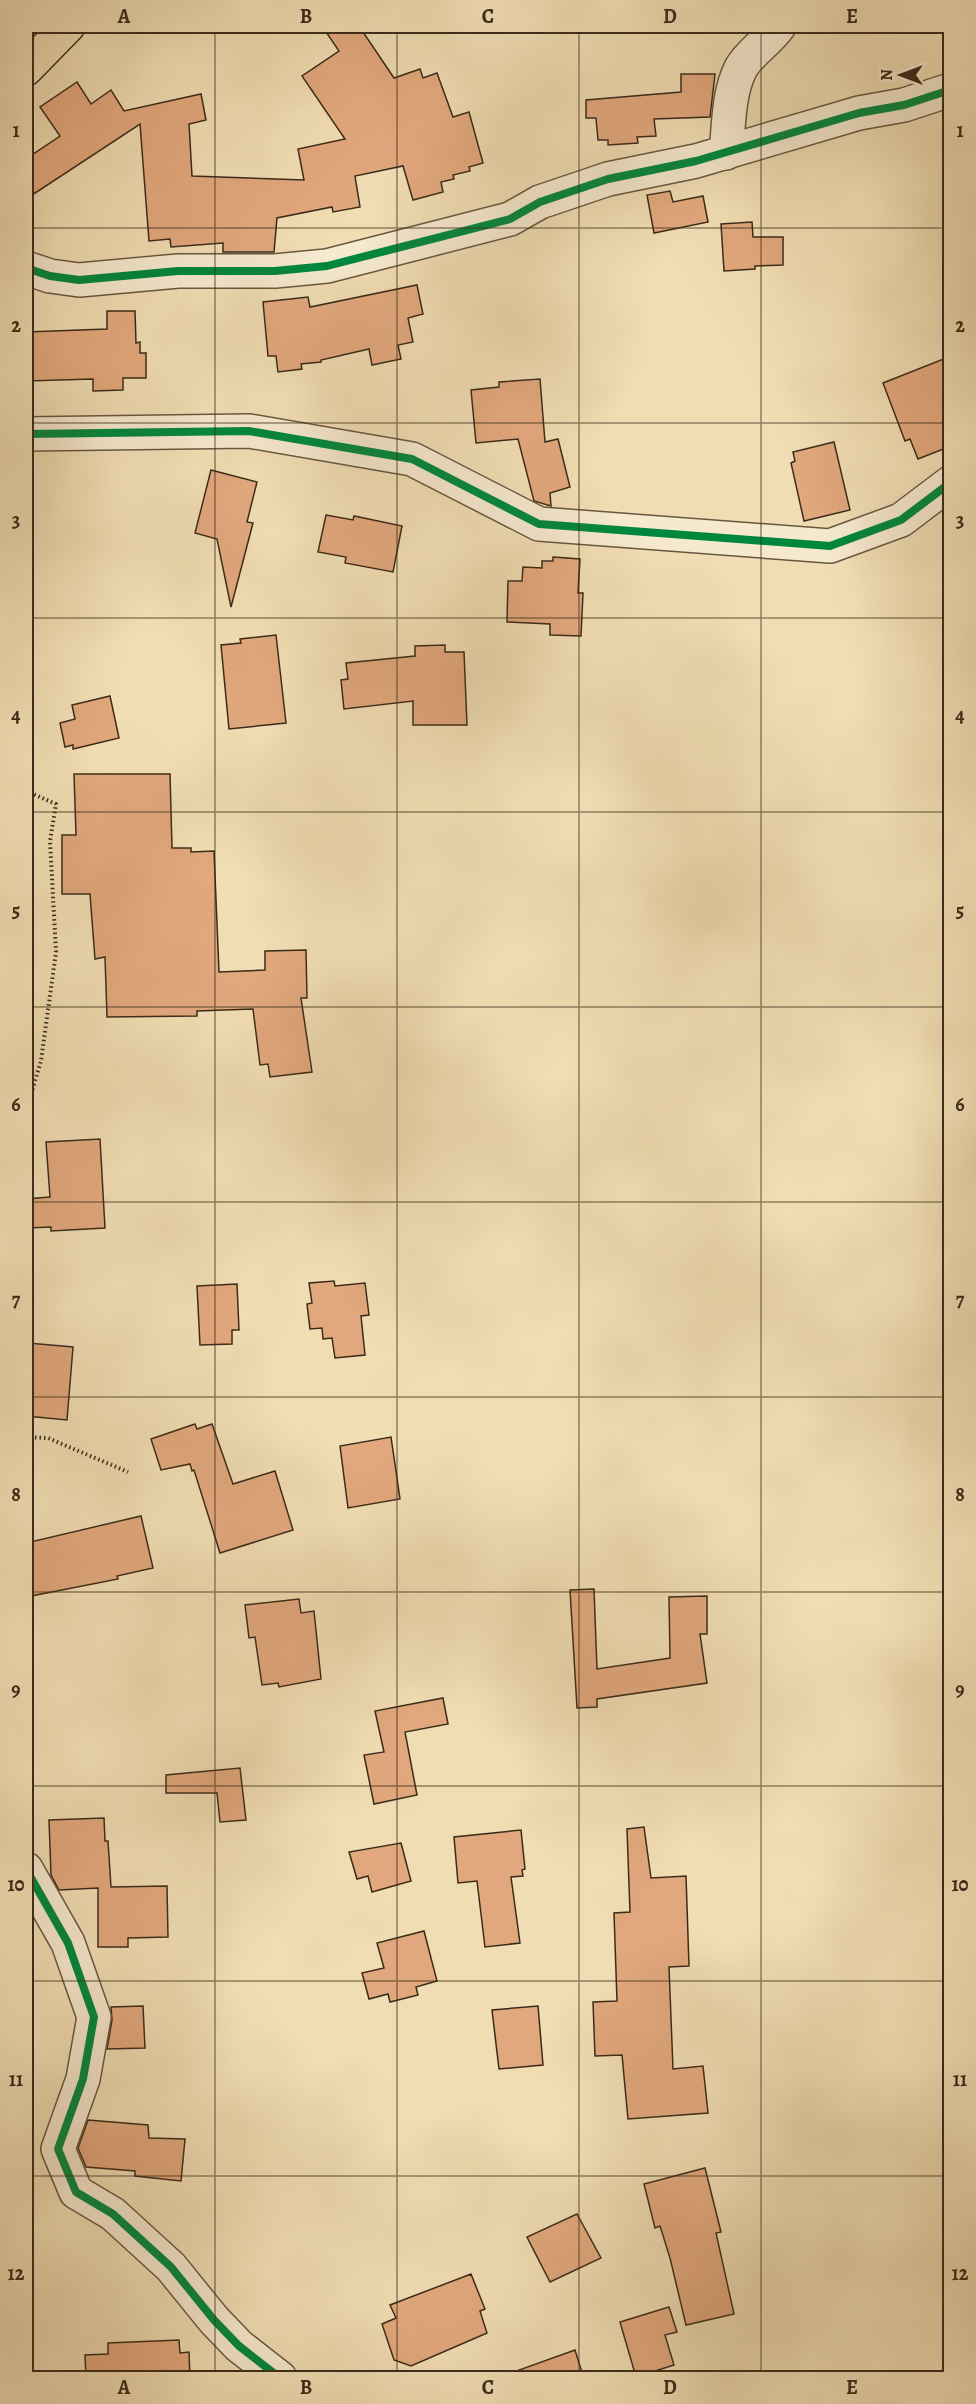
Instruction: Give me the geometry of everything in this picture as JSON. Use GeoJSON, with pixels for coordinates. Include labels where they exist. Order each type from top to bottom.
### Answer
{"type":"FeatureCollection","features":[{"type":"Feature","properties":{"kind":"main road"},"geometry":{"type":"LineString","coordinates":[[26,69],[68,26]]}},
{"type":"Feature","properties":{"kind":"street"},"geometry":{"type":"LineString","coordinates":[[726,153],[730,107],[742,68],[779,26]]}},
{"type":"Feature","properties":{"kind":"street"},"geometry":{"type":"LineString","coordinates":[[26,268],[50,276],[79,280],[178,272],[275,271],[327,266],[510,219],[540,202],[608,178],[726,153],[859,113],[904,105],[951,90]]}},
{"type":"Feature","properties":{"kind":"street"},"geometry":{"type":"LineString","coordinates":[[26,434],[249,431],[412,459],[539,524],[830,546],[901,520],[951,483]]}},
{"type":"Feature","properties":{"kind":"street"},"geometry":{"type":"LineString","coordinates":[[26,1869],[68,1943],[94,2016],[83,2079],[58,2149],[76,2192],[113,2214],[171,2267],[213,2320],[280,2379]]}},
{"type":"Feature","properties":{"kind":"path"},"geometry":{"type":"LineString","coordinates":[[26,791],[56,804],[50,841],[56,952],[41,1061],[32,1094],[26,1131]]}},
{"type":"Feature","properties":{"kind":"path"},"geometry":{"type":"LineString","coordinates":[[26,1437],[48,1438],[128,1472]]}},
{"type":"Feature","properties":{"kind":"building"},"geometry":{"type":"Polygon","coordinates":[[[322,26],[359,26],[394,78],[420,69],[423,78],[437,73],[453,117],[469,112],[483,163],[469,167],[470,171],[453,175],[454,179],[441,182],[443,192],[413,200],[403,166],[355,176],[360,207],[333,212],[332,207],[277,218],[274,252],[223,252],[223,243],[171,247],[170,239],[149,241],[140,124],[26,199],[26,159],[60,136],[40,107],[77,82],[91,104],[111,90],[124,111],[201,94],[206,120],[189,124],[192,176],[304,180],[298,149],[345,139],[302,76],[339,51],[322,26]]]}},
{"type":"Feature","properties":{"kind":"building"},"geometry":{"type":"Polygon","coordinates":[[[681,74],[715,74],[710,117],[654,119],[656,136],[637,137],[638,143],[608,145],[608,140],[598,140],[596,118],[586,118],[586,100],[681,92],[681,74]]]}},
{"type":"Feature","properties":{"kind":"building"},"geometry":{"type":"Polygon","coordinates":[[[670,191],[673,202],[703,196],[708,222],[654,233],[647,195],[670,191]]]}},
{"type":"Feature","properties":{"kind":"building"},"geometry":{"type":"Polygon","coordinates":[[[752,222],[753,237],[783,237],[783,265],[755,266],[755,269],[724,271],[721,224],[752,222]]]}},
{"type":"Feature","properties":{"kind":"building"},"geometry":{"type":"Polygon","coordinates":[[[417,285],[423,314],[408,318],[413,342],[398,345],[401,359],[372,365],[369,349],[321,360],[321,362],[301,364],[302,369],[278,372],[276,356],[268,356],[263,302],[308,297],[310,307],[417,285]]]}},
{"type":"Feature","properties":{"kind":"building"},"geometry":{"type":"Polygon","coordinates":[[[107,311],[135,311],[136,343],[140,342],[140,353],[146,353],[146,378],[123,378],[123,390],[93,391],[93,379],[26,381],[26,332],[107,329],[107,311]]]}},
{"type":"Feature","properties":{"kind":"building"},"geometry":{"type":"Polygon","coordinates":[[[951,356],[951,446],[918,459],[910,439],[905,441],[883,383],[951,356]]]}},
{"type":"Feature","properties":{"kind":"building"},"geometry":{"type":"Polygon","coordinates":[[[540,379],[545,442],[558,439],[570,487],[550,493],[551,506],[534,501],[518,439],[476,443],[471,390],[499,387],[499,382],[540,379]]]}},
{"type":"Feature","properties":{"kind":"building"},"geometry":{"type":"Polygon","coordinates":[[[834,442],[850,510],[804,521],[791,463],[795,461],[793,452],[834,442]]]}},
{"type":"Feature","properties":{"kind":"building"},"geometry":{"type":"Polygon","coordinates":[[[211,470],[257,482],[247,522],[253,523],[231,607],[217,539],[195,533],[211,470]]]}},
{"type":"Feature","properties":{"kind":"building"},"geometry":{"type":"Polygon","coordinates":[[[326,515],[353,520],[354,516],[402,526],[393,572],[345,563],[346,557],[318,552],[326,515]]]}},
{"type":"Feature","properties":{"kind":"building"},"geometry":{"type":"Polygon","coordinates":[[[553,557],[580,559],[578,593],[583,593],[581,636],[550,635],[550,624],[507,622],[508,581],[522,581],[523,567],[542,568],[542,561],[553,561],[553,557]]]}},
{"type":"Feature","properties":{"kind":"building"},"geometry":{"type":"Polygon","coordinates":[[[276,635],[286,723],[229,729],[221,645],[241,643],[240,639],[276,635]]]}},
{"type":"Feature","properties":{"kind":"building"},"geometry":{"type":"Polygon","coordinates":[[[445,645],[445,652],[464,652],[467,725],[413,725],[413,701],[344,709],[341,680],[348,679],[346,663],[415,656],[415,646],[445,645]]]}},
{"type":"Feature","properties":{"kind":"building"},"geometry":{"type":"Polygon","coordinates":[[[110,696],[119,738],[73,749],[73,745],[65,747],[60,723],[75,719],[72,705],[110,696]]]}},
{"type":"Feature","properties":{"kind":"building"},"geometry":{"type":"Polygon","coordinates":[[[74,774],[170,774],[172,848],[191,848],[191,852],[214,851],[219,972],[265,970],[265,951],[306,950],[307,998],[301,998],[312,1072],[270,1077],[268,1064],[260,1065],[253,1009],[197,1011],[197,1016],[107,1017],[105,957],[95,959],[90,894],[62,894],[62,835],[76,835],[74,774]]]}},
{"type":"Feature","properties":{"kind":"building"},"geometry":{"type":"Polygon","coordinates":[[[100,1139],[105,1228],[51,1231],[51,1227],[28,1228],[26,1199],[50,1197],[46,1142],[100,1139]]]}},
{"type":"Feature","properties":{"kind":"building"},"geometry":{"type":"Polygon","coordinates":[[[334,1281],[335,1286],[365,1283],[369,1315],[361,1316],[365,1355],[335,1358],[332,1338],[323,1339],[322,1328],[310,1329],[307,1304],[312,1303],[309,1283],[334,1281]]]}},
{"type":"Feature","properties":{"kind":"building"},"geometry":{"type":"Polygon","coordinates":[[[237,1284],[239,1330],[232,1330],[232,1344],[200,1345],[197,1286],[237,1284]]]}},
{"type":"Feature","properties":{"kind":"building"},"geometry":{"type":"Polygon","coordinates":[[[28,1343],[73,1347],[67,1420],[26,1416],[28,1343]]]}},
{"type":"Feature","properties":{"kind":"building"},"geometry":{"type":"Polygon","coordinates":[[[195,1424],[197,1429],[212,1424],[233,1484],[275,1471],[293,1530],[220,1553],[194,1470],[192,1471],[190,1464],[161,1470],[151,1439],[195,1424]]]}},
{"type":"Feature","properties":{"kind":"building"},"geometry":{"type":"Polygon","coordinates":[[[391,1437],[400,1499],[348,1508],[340,1446],[391,1437]]]}},
{"type":"Feature","properties":{"kind":"building"},"geometry":{"type":"Polygon","coordinates":[[[141,1516],[153,1568],[117,1576],[118,1579],[26,1597],[26,1543],[141,1516]]]}},
{"type":"Feature","properties":{"kind":"building"},"geometry":{"type":"Polygon","coordinates":[[[594,1589],[597,1669],[670,1658],[669,1597],[707,1596],[707,1634],[700,1634],[707,1683],[597,1699],[597,1707],[577,1708],[570,1590],[594,1589]]]}},
{"type":"Feature","properties":{"kind":"building"},"geometry":{"type":"Polygon","coordinates":[[[299,1599],[301,1613],[314,1611],[321,1679],[279,1687],[278,1683],[262,1685],[255,1637],[249,1638],[245,1605],[299,1599]]]}},
{"type":"Feature","properties":{"kind":"building"},"geometry":{"type":"Polygon","coordinates":[[[443,1698],[448,1724],[405,1732],[417,1795],[374,1804],[364,1755],[384,1752],[375,1711],[443,1698]]]}},
{"type":"Feature","properties":{"kind":"building"},"geometry":{"type":"Polygon","coordinates":[[[240,1768],[246,1820],[220,1822],[217,1793],[166,1793],[166,1775],[240,1768]]]}},
{"type":"Feature","properties":{"kind":"building"},"geometry":{"type":"Polygon","coordinates":[[[104,1818],[111,1887],[167,1886],[168,1937],[128,1938],[128,1947],[98,1947],[98,1888],[59,1890],[51,1875],[49,1820],[104,1818]]]}},
{"type":"Feature","properties":{"kind":"building"},"geometry":{"type":"Polygon","coordinates":[[[644,1827],[651,1878],[686,1876],[689,1966],[669,1967],[673,2069],[703,2066],[708,2113],[628,2119],[622,2055],[595,2056],[593,2002],[617,2001],[614,1913],[630,1912],[627,1829],[644,1827]]]}},
{"type":"Feature","properties":{"kind":"building"},"geometry":{"type":"Polygon","coordinates":[[[521,1830],[525,1869],[522,1870],[523,1876],[511,1877],[520,1943],[485,1947],[477,1881],[458,1883],[454,1837],[521,1830]]]}},
{"type":"Feature","properties":{"kind":"building"},"geometry":{"type":"Polygon","coordinates":[[[401,1843],[411,1881],[372,1892],[368,1876],[357,1879],[349,1852],[401,1843]]]}},
{"type":"Feature","properties":{"kind":"building"},"geometry":{"type":"Polygon","coordinates":[[[424,1931],[437,1981],[416,1987],[418,1995],[390,2002],[388,1994],[369,1999],[362,1973],[384,1968],[377,1943],[424,1931]]]}},
{"type":"Feature","properties":{"kind":"building"},"geometry":{"type":"Polygon","coordinates":[[[143,2006],[145,2048],[107,2049],[112,2020],[111,2007],[143,2006]]]}},
{"type":"Feature","properties":{"kind":"building"},"geometry":{"type":"Polygon","coordinates":[[[538,2006],[543,2065],[499,2069],[492,2010],[538,2006]]]}},
{"type":"Feature","properties":{"kind":"building"},"geometry":{"type":"Polygon","coordinates":[[[88,2120],[148,2125],[149,2138],[185,2139],[181,2181],[135,2176],[135,2171],[86,2167],[78,2148],[88,2120]]]}},
{"type":"Feature","properties":{"kind":"building"},"geometry":{"type":"Polygon","coordinates":[[[705,2168],[721,2232],[716,2233],[734,2314],[686,2325],[670,2258],[660,2226],[655,2228],[644,2184],[705,2168]]]}},
{"type":"Feature","properties":{"kind":"building"},"geometry":{"type":"Polygon","coordinates":[[[577,2214],[601,2258],[550,2282],[527,2237],[577,2214]]]}},
{"type":"Feature","properties":{"kind":"building"},"geometry":{"type":"Polygon","coordinates":[[[471,2274],[485,2309],[480,2311],[487,2333],[411,2366],[394,2360],[382,2324],[396,2318],[390,2305],[471,2274]]]}},
{"type":"Feature","properties":{"kind":"building"},"geometry":{"type":"Polygon","coordinates":[[[669,2307],[677,2332],[665,2335],[674,2365],[636,2377],[620,2322],[669,2307]]]}},
{"type":"Feature","properties":{"kind":"building"},"geometry":{"type":"Polygon","coordinates":[[[179,2340],[180,2353],[189,2352],[190,2379],[86,2379],[85,2355],[108,2354],[108,2343],[179,2340]]]}},
{"type":"Feature","properties":{"kind":"building"},"geometry":{"type":"Polygon","coordinates":[[[575,2350],[584,2379],[505,2379],[505,2375],[575,2350]]]}},
{"type":"Feature","properties":{"kind":"cycle path"},"geometry":{"type":"LineString","coordinates":[[26,268],[50,276],[79,280],[178,271],[275,271],[327,266],[510,219],[540,202],[608,179],[696,161],[859,113],[904,105],[950,90]]}},
{"type":"Feature","properties":{"kind":"cycle path"},"geometry":{"type":"LineString","coordinates":[[26,434],[249,431],[412,459],[539,524],[830,546],[901,520],[950,483]]}},
{"type":"Feature","properties":{"kind":"cycle path"},"geometry":{"type":"LineString","coordinates":[[26,1869],[68,1943],[94,2017],[83,2079],[58,2149],[76,2192],[113,2214],[171,2267],[214,2320],[239,2346],[280,2378]]}}]}
